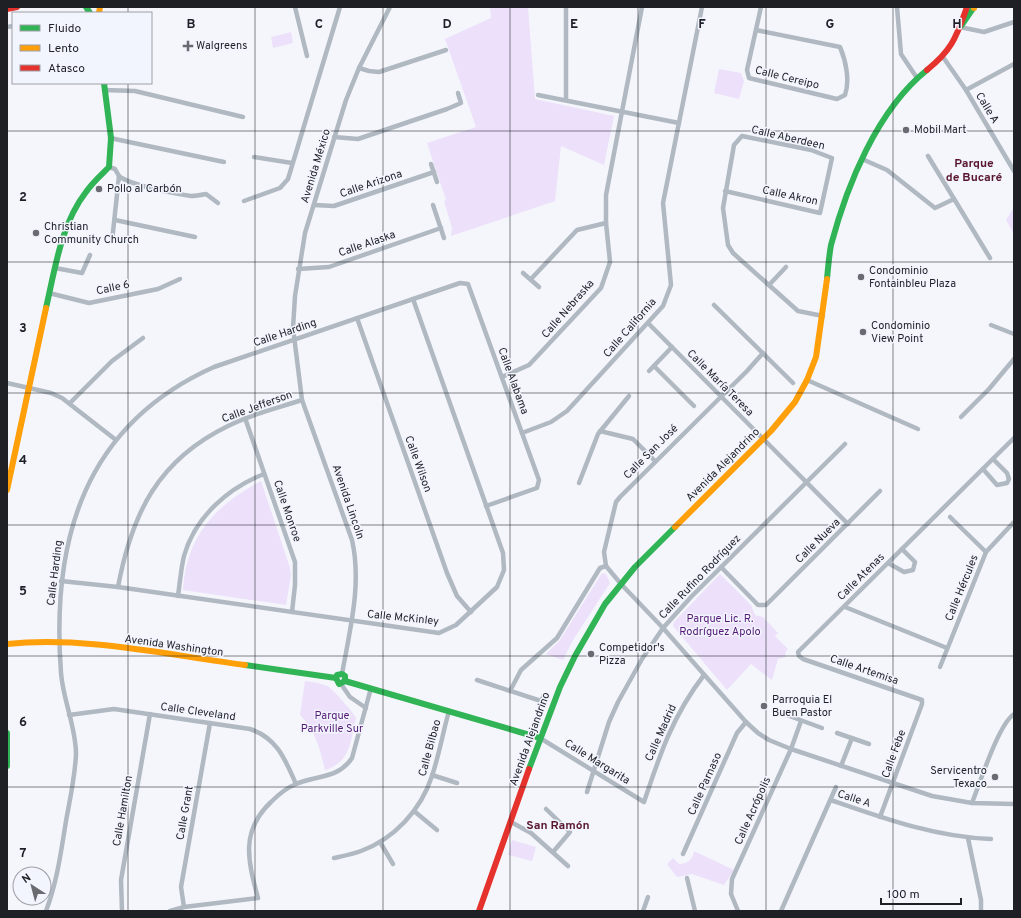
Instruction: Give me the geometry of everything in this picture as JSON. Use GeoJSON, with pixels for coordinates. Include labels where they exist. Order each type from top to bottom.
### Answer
{"type":"FeatureCollection","features":[{"type":"Feature","properties":{"kind":"street"},"geometry":{"type":"LineString","coordinates":[[7,9],[17,7]]}},
{"type":"Feature","properties":{"kind":"street"},"geometry":{"type":"LineString","coordinates":[[295,7],[307,56]]}},
{"type":"Feature","properties":{"kind":"street"},"geometry":{"type":"LineString","coordinates":[[244,201],[280,188],[288,178],[340,7]]}},
{"type":"Feature","properties":{"kind":"street","name":"Avenida México"},"geometry":{"type":"LineString","coordinates":[[294,339],[293,316],[298,269],[305,233],[334,137],[359,68],[390,7]]}},
{"type":"Feature","properties":{"kind":"street"},"geometry":{"type":"LineString","coordinates":[[566,7],[566,100]]}},
{"type":"Feature","properties":{"kind":"street","name":"Calle Nebraska"},"geometry":{"type":"LineString","coordinates":[[502,377],[529,365],[601,288],[610,262],[606,223],[606,194],[642,7]]}},
{"type":"Feature","properties":{"kind":"street","name":"Calle California"},"geometry":{"type":"LineString","coordinates":[[522,432],[551,422],[567,411],[663,306],[671,285],[663,203],[702,7]]}},
{"type":"Feature","properties":{"kind":"street","name":"Calle Cereipo"},"geometry":{"type":"LineString","coordinates":[[756,30],[840,47],[845,58],[847,89],[845,95],[837,99],[749,78],[747,70],[761,7]]}},
{"type":"Feature","properties":{"kind":"street"},"geometry":{"type":"LineString","coordinates":[[897,7],[901,54],[917,78]]}},
{"type":"Feature","properties":{"kind":"street","name":"Avenida Alejandrino"},"geometry":{"type":"LineString","coordinates":[[479,911],[540,738],[567,670],[605,604],[621,584],[652,549],[763,439],[787,413],[807,380],[816,357],[823,316],[831,246],[845,203],[862,159],[883,120],[917,78],[942,57],[953,44],[967,7]]}},
{"type":"Feature","properties":{"kind":"street","name":"Avenida Alejandrino"},"geometry":{"type":"LineString","coordinates":[[960,27],[967,20],[974,7]]}},
{"type":"Feature","properties":{"kind":"street"},"geometry":{"type":"LineString","coordinates":[[960,27],[984,32],[1014,22]]}},
{"type":"Feature","properties":{"kind":"street"},"geometry":{"type":"LineString","coordinates":[[359,68],[369,72],[379,72],[446,50]]}},
{"type":"Feature","properties":{"kind":"street","name":"Calle A"},"geometry":{"type":"LineString","coordinates":[[942,57],[966,90],[1014,171]]}},
{"type":"Feature","properties":{"kind":"street"},"geometry":{"type":"LineString","coordinates":[[966,90],[1014,64]]}},
{"type":"Feature","properties":{"kind":"street"},"geometry":{"type":"LineString","coordinates":[[7,490],[49,293],[63,238],[74,210],[86,191],[109,167],[112,155],[104,86],[135,91],[243,117]]}},
{"type":"Feature","properties":{"kind":"street"},"geometry":{"type":"LineString","coordinates":[[334,137],[358,139],[447,109],[461,103],[458,93]]}},
{"type":"Feature","properties":{"kind":"street"},"geometry":{"type":"LineString","coordinates":[[538,95],[679,123]]}},
{"type":"Feature","properties":{"kind":"street","name":"Calle Aberdeen"},"geometry":{"type":"LineString","coordinates":[[823,316],[798,311],[734,253],[728,244],[723,208],[734,145],[742,136],[811,150],[832,158]]}},
{"type":"Feature","properties":{"kind":"street"},"geometry":{"type":"LineString","coordinates":[[110,138],[224,162]]}},
{"type":"Feature","properties":{"kind":"street"},"geometry":{"type":"LineString","coordinates":[[928,156],[990,258]]}},
{"type":"Feature","properties":{"kind":"street"},"geometry":{"type":"LineString","coordinates":[[254,158],[292,163]]}},
{"type":"Feature","properties":{"kind":"street","name":"Calle Akron"},"geometry":{"type":"LineString","coordinates":[[725,191],[820,213],[832,158]]}},
{"type":"Feature","properties":{"kind":"street"},"geometry":{"type":"LineString","coordinates":[[862,159],[887,170],[935,208],[954,199]]}},
{"type":"Feature","properties":{"kind":"street"},"geometry":{"type":"LineString","coordinates":[[431,164],[437,182]]}},
{"type":"Feature","properties":{"kind":"street"},"geometry":{"type":"LineString","coordinates":[[109,167],[115,169],[119,176],[124,180],[156,189],[192,196],[206,194],[218,203]]}},
{"type":"Feature","properties":{"kind":"street","name":"Calle Arizona"},"geometry":{"type":"LineString","coordinates":[[314,205],[334,206],[434,172]]}},
{"type":"Feature","properties":{"kind":"street"},"geometry":{"type":"LineString","coordinates":[[112,241],[119,176]]}},
{"type":"Feature","properties":{"kind":"street"},"geometry":{"type":"LineString","coordinates":[[433,205],[444,238]]}},
{"type":"Feature","properties":{"kind":"street"},"geometry":{"type":"LineString","coordinates":[[115,220],[195,237]]}},
{"type":"Feature","properties":{"kind":"street"},"geometry":{"type":"LineString","coordinates":[[531,279],[577,230],[606,223]]}},
{"type":"Feature","properties":{"kind":"street","name":"Calle Alaska"},"geometry":{"type":"LineString","coordinates":[[298,269],[329,267],[441,228]]}},
{"type":"Feature","properties":{"kind":"street"},"geometry":{"type":"LineString","coordinates":[[55,268],[82,273],[90,255]]}},
{"type":"Feature","properties":{"kind":"street"},"geometry":{"type":"LineString","coordinates":[[768,285],[786,266]]}},
{"type":"Feature","properties":{"kind":"street"},"geometry":{"type":"LineString","coordinates":[[523,272],[539,287]]}},
{"type":"Feature","properties":{"kind":"street","name":"Calle 6"},"geometry":{"type":"LineString","coordinates":[[49,293],[89,303],[158,289],[180,279]]}},
{"type":"Feature","properties":{"kind":"street","name":"Calle Alabama"},"geometry":{"type":"LineString","coordinates":[[465,282],[468,284],[539,480],[537,488],[486,506]]}},
{"type":"Feature","properties":{"kind":"street","name":"Calle Harding"},"geometry":{"type":"LineString","coordinates":[[46,911],[56,884],[74,773],[75,741],[61,675],[59,642],[61,581],[70,532],[83,493],[100,463],[116,440],[137,416],[186,380],[214,367],[465,282]]}},
{"type":"Feature","properties":{"kind":"street","name":"Calle McKinley"},"geometry":{"type":"LineString","coordinates":[[61,581],[118,587],[440,633],[456,625],[497,587],[504,570],[503,553],[412,299]]}},
{"type":"Feature","properties":{"kind":"street"},"geometry":{"type":"LineString","coordinates":[[714,305],[793,383]]}},
{"type":"Feature","properties":{"kind":"street","name":"Calle Wilson"},"geometry":{"type":"LineString","coordinates":[[357,318],[447,573],[457,596],[470,612]]}},
{"type":"Feature","properties":{"kind":"street","name":"Calle María Teresa"},"geometry":{"type":"LineString","coordinates":[[648,323],[848,524]]}},
{"type":"Feature","properties":{"kind":"street"},"geometry":{"type":"LineString","coordinates":[[991,324],[1014,334]]}},
{"type":"Feature","properties":{"kind":"street"},"geometry":{"type":"LineString","coordinates":[[70,403],[112,361],[143,338]]}},
{"type":"Feature","properties":{"kind":"street","name":"Avenida Lincoln"},"geometry":{"type":"LineString","coordinates":[[294,339],[302,400],[352,540],[356,557],[357,584],[342,674]]}},
{"type":"Feature","properties":{"kind":"street"},"geometry":{"type":"LineString","coordinates":[[649,371],[672,347]]}},
{"type":"Feature","properties":{"kind":"street","name":"Calle San José"},"geometry":{"type":"LineString","coordinates":[[606,566],[604,552],[616,502],[654,461],[763,353]]}},
{"type":"Feature","properties":{"kind":"street"},"geometry":{"type":"LineString","coordinates":[[961,418],[990,389],[1014,359]]}},
{"type":"Feature","properties":{"kind":"street"},"geometry":{"type":"LineString","coordinates":[[654,366],[694,406]]}},
{"type":"Feature","properties":{"kind":"street"},"geometry":{"type":"LineString","coordinates":[[807,380],[918,429]]}},
{"type":"Feature","properties":{"kind":"street"},"geometry":{"type":"LineString","coordinates":[[7,383],[51,393],[70,403],[116,440]]}},
{"type":"Feature","properties":{"kind":"street"},"geometry":{"type":"LineString","coordinates":[[579,483],[600,431],[629,396]]}},
{"type":"Feature","properties":{"kind":"street","name":"Calle Jefferson"},"geometry":{"type":"LineString","coordinates":[[118,587],[131,532],[144,503],[159,481],[189,450],[216,432],[245,418],[302,400]]}},
{"type":"Feature","properties":{"kind":"street","name":"Calle Monroe"},"geometry":{"type":"LineString","coordinates":[[245,418],[295,562],[296,580],[292,612]]}},
{"type":"Feature","properties":{"kind":"street"},"geometry":{"type":"LineString","coordinates":[[600,431],[633,440],[654,461]]}},
{"type":"Feature","properties":{"kind":"street","name":"Calle Atenas"},"geometry":{"type":"LineString","coordinates":[[803,659],[799,656],[798,652],[902,549],[944,510],[1014,438]]}},
{"type":"Feature","properties":{"kind":"street","name":"Calle Rufino Rodríguez"},"geometry":{"type":"LineString","coordinates":[[587,792],[609,722],[618,702],[642,659],[663,628],[721,567],[844,444]]}},
{"type":"Feature","properties":{"kind":"street"},"geometry":{"type":"LineString","coordinates":[[983,469],[998,485],[1007,483],[1010,479],[1007,473],[993,459]]}},
{"type":"Feature","properties":{"kind":"street"},"geometry":{"type":"LineString","coordinates":[[178,596],[184,556],[189,543],[203,519],[223,497],[246,482],[264,474]]}},
{"type":"Feature","properties":{"kind":"street","name":"Calle Nueva"},"geometry":{"type":"LineString","coordinates":[[721,567],[758,605],[764,606],[880,491]]}},
{"type":"Feature","properties":{"kind":"street"},"geometry":{"type":"LineString","coordinates":[[950,517],[986,552]]}},
{"type":"Feature","properties":{"kind":"street","name":"Calle Hércules"},"geometry":{"type":"LineString","coordinates":[[940,667],[986,552],[1014,523]]}},
{"type":"Feature","properties":{"kind":"street"},"geometry":{"type":"LineString","coordinates":[[888,563],[904,572],[913,570],[915,562],[902,549]]}},
{"type":"Feature","properties":{"kind":"street"},"geometry":{"type":"LineString","coordinates":[[510,691],[521,670],[557,638],[600,568],[606,566],[746,722],[764,737],[791,749],[932,796],[972,803],[1014,804]]}},
{"type":"Feature","properties":{"kind":"street"},"geometry":{"type":"LineString","coordinates":[[845,607],[947,648]]}},
{"type":"Feature","properties":{"kind":"street","name":"Avenida Washington"},"geometry":{"type":"LineString","coordinates":[[8,644],[38,641],[97,645],[336,678]]}},
{"type":"Feature","properties":{"kind":"street","name":"Calle Artemisa"},"geometry":{"type":"LineString","coordinates":[[803,659],[920,698]]}},
{"type":"Feature","properties":{"kind":"street"},"geometry":{"type":"LineString","coordinates":[[366,708],[350,697],[343,682],[345,676],[342,674],[337,675],[337,682],[343,682],[371,688],[540,738]]}},
{"type":"Feature","properties":{"kind":"street","name":"Calle Madrid"},"geometry":{"type":"LineString","coordinates":[[644,802],[660,754],[673,724],[687,697],[704,675]]}},
{"type":"Feature","properties":{"kind":"street"},"geometry":{"type":"LineString","coordinates":[[477,680],[541,701],[544,695]]}},
{"type":"Feature","properties":{"kind":"street"},"geometry":{"type":"LineString","coordinates":[[170,911],[184,907],[258,898],[248,855],[251,834],[260,814],[268,804],[286,789],[296,784],[333,774],[349,763],[352,758],[371,688]]}},
{"type":"Feature","properties":{"kind":"street","name":"Calle Febe"},"geometry":{"type":"LineString","coordinates":[[880,817],[922,704],[920,698]]}},
{"type":"Feature","properties":{"kind":"street","name":"Calle Cleveland"},"geometry":{"type":"LineString","coordinates":[[69,715],[114,709],[250,729],[268,738],[280,750],[296,784]]}},
{"type":"Feature","properties":{"kind":"street","name":"Calle Bilbao"},"geometry":{"type":"LineString","coordinates":[[334,858],[359,852],[380,842],[401,827],[414,811],[421,800],[432,775],[449,711]]}},
{"type":"Feature","properties":{"kind":"street","name":"Calle Hamilton"},"geometry":{"type":"LineString","coordinates":[[122,911],[121,880],[150,714]]}},
{"type":"Feature","properties":{"kind":"street"},"geometry":{"type":"LineString","coordinates":[[784,714],[822,728]]}},
{"type":"Feature","properties":{"kind":"street"},"geometry":{"type":"LineString","coordinates":[[972,803],[1001,730],[1008,718],[1014,714]]}},
{"type":"Feature","properties":{"kind":"street","name":"Calle Acrópolis"},"geometry":{"type":"LineString","coordinates":[[736,910],[731,894],[732,879],[791,749],[801,721]]}},
{"type":"Feature","properties":{"kind":"street","name":"Calle Parnaso"},"geometry":{"type":"LineString","coordinates":[[683,854],[736,733],[746,722]]}},
{"type":"Feature","properties":{"kind":"street","name":"Calle Grant"},"geometry":{"type":"LineString","coordinates":[[184,907],[181,887],[210,723]]}},
{"type":"Feature","properties":{"kind":"street"},"geometry":{"type":"LineString","coordinates":[[7,733],[7,766]]}},
{"type":"Feature","properties":{"kind":"street"},"geometry":{"type":"LineString","coordinates":[[837,733],[869,744]]}},
{"type":"Feature","properties":{"kind":"street","name":"Calle Margarita"},"geometry":{"type":"LineString","coordinates":[[540,738],[644,802]]}},
{"type":"Feature","properties":{"kind":"street"},"geometry":{"type":"LineString","coordinates":[[841,766],[852,738]]}},
{"type":"Feature","properties":{"kind":"street"},"geometry":{"type":"LineString","coordinates":[[432,775],[457,783]]}},
{"type":"Feature","properties":{"kind":"street"},"geometry":{"type":"LineString","coordinates":[[831,800],[836,787]]}},
{"type":"Feature","properties":{"kind":"street","name":"Calle A"},"geometry":{"type":"LineString","coordinates":[[781,911],[831,800],[920,829],[968,838],[991,839]]}},
{"type":"Feature","properties":{"kind":"street"},"geometry":{"type":"LineString","coordinates":[[546,810],[570,832],[553,852]]}},
{"type":"Feature","properties":{"kind":"street"},"geometry":{"type":"LineString","coordinates":[[414,811],[437,830]]}},
{"type":"Feature","properties":{"kind":"street"},"geometry":{"type":"LineString","coordinates":[[511,822],[531,833],[568,866]]}},
{"type":"Feature","properties":{"kind":"street"},"geometry":{"type":"LineString","coordinates":[[968,838],[981,900],[981,911]]}},
{"type":"Feature","properties":{"kind":"street"},"geometry":{"type":"LineString","coordinates":[[380,842],[393,864]]}},
{"type":"Feature","properties":{"kind":"street"},"geometry":{"type":"LineString","coordinates":[[687,878],[695,911]]}},
{"type":"Feature","properties":{"kind":"street"},"geometry":{"type":"LineString","coordinates":[[643,911],[648,897]]}},
{"type":"Feature","properties":{"kind":"green space"},"geometry":{"type":"Polygon","coordinates":[[[490,7],[528,7],[535,99],[614,116],[604,165],[561,146],[555,201],[451,236],[452,228],[444,201],[446,200],[427,143],[476,127],[445,39],[491,18],[490,7]]]}},
{"type":"Feature","properties":{"kind":"green space"},"geometry":{"type":"Polygon","coordinates":[[[291,32],[293,43],[273,48],[271,37],[291,32]]]}},
{"type":"Feature","properties":{"kind":"green space"},"geometry":{"type":"Polygon","coordinates":[[[719,69],[741,73],[744,81],[739,99],[714,93],[719,69]]]}},
{"type":"Feature","properties":{"kind":"green space"},"geometry":{"type":"Polygon","coordinates":[[[1014,207],[1014,234],[1006,220],[1014,207]]]}},
{"type":"Feature","properties":{"kind":"green space"},"geometry":{"type":"Polygon","coordinates":[[[261,481],[289,565],[291,575],[286,605],[183,590],[185,571],[190,554],[197,538],[206,524],[230,501],[261,481]]]}},
{"type":"Feature","properties":{"kind":"green space"},"geometry":{"type":"Polygon","coordinates":[[[602,573],[606,574],[610,583],[573,640],[563,660],[546,654],[560,640],[602,573]]]}},
{"type":"Feature","properties":{"kind":"green space","name":"Parque Lic. R. Rodríguez Apolo"},"geometry":{"type":"Polygon","coordinates":[[[720,574],[751,605],[755,615],[763,617],[778,633],[775,636],[788,649],[785,653],[786,657],[778,659],[772,680],[751,664],[727,690],[673,626],[674,622],[720,574]]]}},
{"type":"Feature","properties":{"kind":"green space","name":"Parque Parkville Sur"},"geometry":{"type":"Polygon","coordinates":[[[305,681],[322,684],[329,687],[342,700],[356,718],[348,750],[345,756],[340,762],[325,770],[314,734],[300,715],[305,681]]]}},
{"type":"Feature","properties":{"kind":"green space"},"geometry":{"type":"Polygon","coordinates":[[[512,840],[536,847],[532,861],[508,855],[512,840]]]}},
{"type":"Feature","properties":{"kind":"green space"},"geometry":{"type":"Polygon","coordinates":[[[694,851],[734,870],[724,885],[692,874],[677,877],[667,864],[673,858],[679,864],[687,862],[691,859],[694,851]]]}},
{"type":"Feature","properties":{"kind":"traffic: fast"},"geometry":{"type":"LineString","coordinates":[[86,7],[89,12]]}},
{"type":"Feature","properties":{"kind":"traffic: fast"},"geometry":{"type":"LineString","coordinates":[[961,26],[974,7]]}},
{"type":"Feature","properties":{"kind":"traffic: fast"},"geometry":{"type":"LineString","coordinates":[[827,279],[831,245],[846,198],[866,150],[893,106],[909,87],[927,70]]}},
{"type":"Feature","properties":{"kind":"traffic: fast"},"geometry":{"type":"LineString","coordinates":[[46,308],[60,247],[70,218],[88,189],[109,167],[111,138],[104,84]]}},
{"type":"Feature","properties":{"kind":"traffic: fast"},"geometry":{"type":"LineString","coordinates":[[529,769],[560,687],[575,656],[605,604],[635,567],[675,527]]}},
{"type":"Feature","properties":{"kind":"traffic: fast"},"geometry":{"type":"LineString","coordinates":[[245,665],[336,678]]}},
{"type":"Feature","properties":{"kind":"traffic: fast"},"geometry":{"type":"LineString","coordinates":[[336,678],[337,675],[342,674],[345,676],[345,681]]}},
{"type":"Feature","properties":{"kind":"traffic: fast"},"geometry":{"type":"LineString","coordinates":[[336,678],[339,684],[345,681],[540,738]]}},
{"type":"Feature","properties":{"kind":"traffic: fast"},"geometry":{"type":"LineString","coordinates":[[7,733],[7,766]]}},
{"type":"Feature","properties":{"kind":"traffic: slow"},"geometry":{"type":"LineString","coordinates":[[99,12],[100,7]]}},
{"type":"Feature","properties":{"kind":"traffic: slow"},"geometry":{"type":"LineString","coordinates":[[675,527],[771,431],[795,402],[807,380],[816,357],[827,279]]}},
{"type":"Feature","properties":{"kind":"traffic: slow"},"geometry":{"type":"LineString","coordinates":[[7,490],[46,308]]}},
{"type":"Feature","properties":{"kind":"traffic: slow"},"geometry":{"type":"LineString","coordinates":[[7,644],[37,642],[96,644],[245,665]]}},
{"type":"Feature","properties":{"kind":"traffic: jam"},"geometry":{"type":"LineString","coordinates":[[7,9],[17,7]]}},
{"type":"Feature","properties":{"kind":"traffic: jam"},"geometry":{"type":"LineString","coordinates":[[927,70],[943,56],[953,42],[967,7]]}},
{"type":"Feature","properties":{"kind":"traffic: jam"},"geometry":{"type":"LineString","coordinates":[[479,911],[529,769]]}},
{"type":"Feature","properties":{"kind":"place","name":"Walgreens"},"geometry":{"type":"Point","coordinates":[188,46]}},
{"type":"Feature","properties":{"kind":"place","name":"Mobil Mart"},"geometry":{"type":"Point","coordinates":[906,130]}},
{"type":"Feature","properties":{"kind":"place","name":"Pollo al Carbón"},"geometry":{"type":"Point","coordinates":[99,189]}},
{"type":"Feature","properties":{"kind":"place","name":"Christian Community Church"},"geometry":{"type":"Point","coordinates":[36,233]}},
{"type":"Feature","properties":{"kind":"place","name":"Condominio Fontainbleu Plaza"},"geometry":{"type":"Point","coordinates":[861,277]}},
{"type":"Feature","properties":{"kind":"place","name":"Condominio View Point"},"geometry":{"type":"Point","coordinates":[863,332]}},
{"type":"Feature","properties":{"kind":"place","name":"Competidor's Pizza"},"geometry":{"type":"Point","coordinates":[591,654]}},
{"type":"Feature","properties":{"kind":"place","name":"Parroquia El Buen Pastor"},"geometry":{"type":"Point","coordinates":[764,706]}},
{"type":"Feature","properties":{"kind":"place","name":"Servicentro Texaco"},"geometry":{"type":"Point","coordinates":[995,777]}},
{"type":"Feature","properties":{"kind":"district","name":"Parque de Bucaré"},"geometry":{"type":"Point","coordinates":[974,171]}},
{"type":"Feature","properties":{"kind":"district","name":"San Ramón"},"geometry":{"type":"Point","coordinates":[558,826]}}]}
